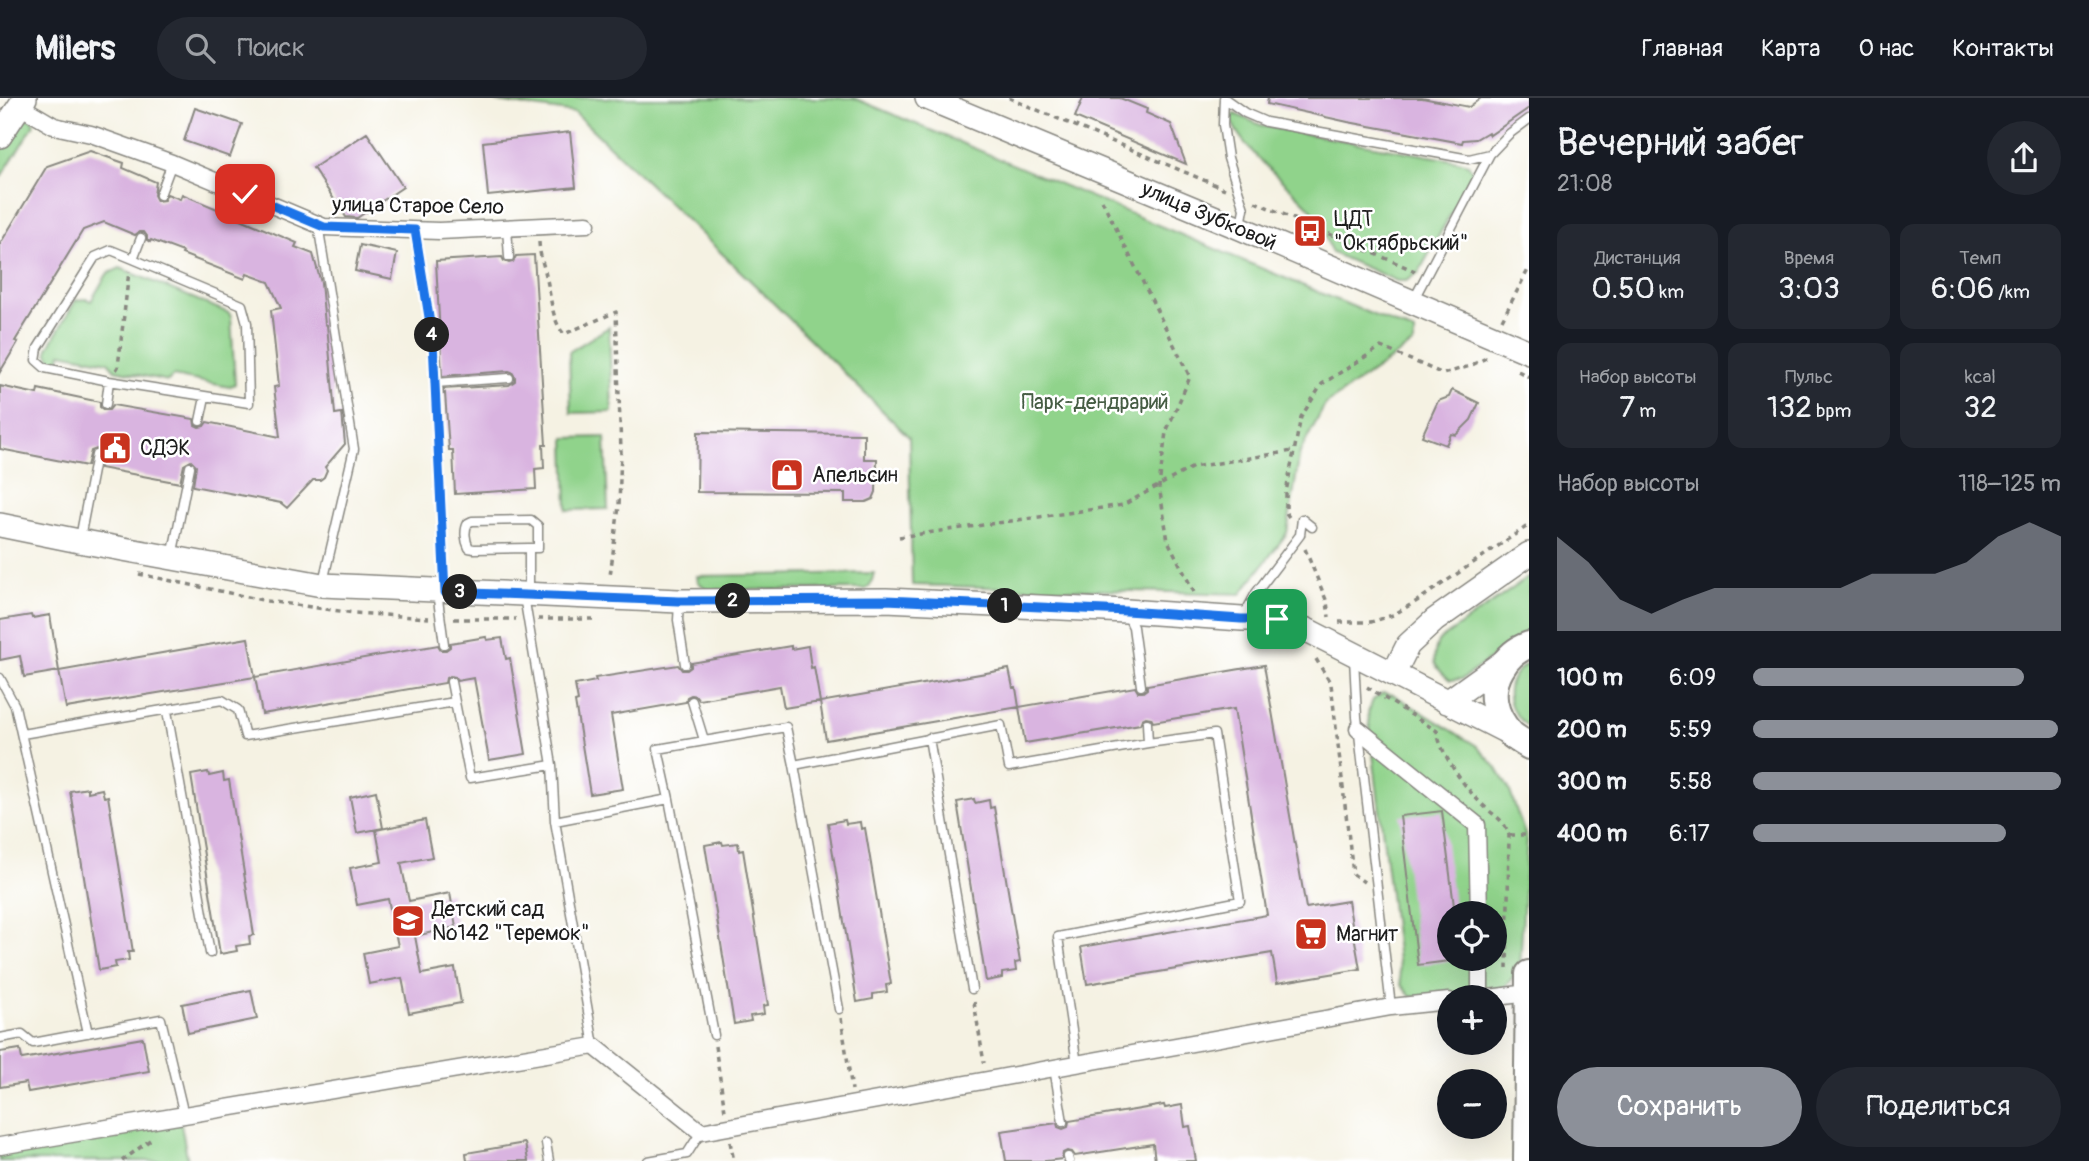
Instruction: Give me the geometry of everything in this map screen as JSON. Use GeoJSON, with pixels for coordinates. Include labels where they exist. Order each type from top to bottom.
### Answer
{"type":"FeatureCollection","features":[{"type":"Feature","properties":{"kind":"main road"},"geometry":{"type":"LineString","coordinates":[[1520,740],[1495,709],[1492,692],[1494,680],[1523,648]]}},
{"type":"Feature","properties":{"kind":"main road"},"geometry":{"type":"LineString","coordinates":[[1527,1161],[1529,987]]}},
{"type":"Feature","properties":{"kind":"street","name":"улица Зубковой"},"geometry":{"type":"LineString","coordinates":[[927,98],[1413,302],[1490,347],[1524,361]]}},
{"type":"Feature","properties":{"kind":"street"},"geometry":{"type":"LineString","coordinates":[[0,135],[23,102]]}},
{"type":"Feature","properties":{"kind":"street","name":"улица Старое Село"},"geometry":{"type":"LineString","coordinates":[[23,102],[54,126],[91,134],[172,163],[324,227],[439,231],[587,224]]}},
{"type":"Feature","properties":{"kind":"street"},"geometry":{"type":"LineString","coordinates":[[0,525],[322,585],[679,601],[886,600],[1277,619],[1307,630],[1394,673],[1520,740]]}},
{"type":"Feature","properties":{"kind":"street"},"geometry":{"type":"LineString","coordinates":[[1394,673],[1408,645],[1434,620],[1529,554]]}},
{"type":"Feature","properties":{"kind":"street"},"geometry":{"type":"LineString","coordinates":[[1447,702],[1523,648]]}},
{"type":"Feature","properties":{"kind":"street"},"geometry":{"type":"LineString","coordinates":[[1359,729],[1477,825],[1479,901]]}},
{"type":"Feature","properties":{"kind":"street"},"geometry":{"type":"LineString","coordinates":[[1507,993],[1529,987]]}},
{"type":"Feature","properties":{"kind":"street"},"geometry":{"type":"LineString","coordinates":[[0,1146],[594,1046],[701,1132],[1391,1007],[1437,1002]]}},
{"type":"Feature","properties":{"kind":"lane"},"geometry":{"type":"LineString","coordinates":[[1224,98],[1223,125],[1228,158],[1244,209],[1240,228]]}},
{"type":"Feature","properties":{"kind":"lane"},"geometry":{"type":"LineString","coordinates":[[1224,98],[1245,113],[1266,122],[1469,159],[1490,154]]}},
{"type":"Feature","properties":{"kind":"lane"},"geometry":{"type":"LineString","coordinates":[[1413,302],[1490,154],[1509,134],[1529,119]]}},
{"type":"Feature","properties":{"kind":"lane"},"geometry":{"type":"LineString","coordinates":[[160,195],[172,163]]}},
{"type":"Feature","properties":{"kind":"lane"},"geometry":{"type":"LineString","coordinates":[[318,224],[354,449],[322,585]]}},
{"type":"Feature","properties":{"kind":"lane"},"geometry":{"type":"LineString","coordinates":[[507,228],[509,257]]}},
{"type":"Feature","properties":{"kind":"lane"},"geometry":{"type":"LineString","coordinates":[[415,230],[433,342],[444,644]]}},
{"type":"Feature","properties":{"kind":"lane"},"geometry":{"type":"LineString","coordinates":[[132,259],[141,238]]}},
{"type":"Feature","properties":{"kind":"lane"},"geometry":{"type":"LineString","coordinates":[[111,250],[242,305],[247,323],[249,402],[109,381],[45,368],[36,360],[38,348],[95,257],[111,250]]}},
{"type":"Feature","properties":{"kind":"lane"},"geometry":{"type":"LineString","coordinates":[[435,383],[509,378]]}},
{"type":"Feature","properties":{"kind":"lane"},"geometry":{"type":"LineString","coordinates":[[106,404],[109,381]]}},
{"type":"Feature","properties":{"kind":"lane"},"geometry":{"type":"LineString","coordinates":[[200,421],[205,397]]}},
{"type":"Feature","properties":{"kind":"lane"},"geometry":{"type":"LineString","coordinates":[[79,541],[96,455]]}},
{"type":"Feature","properties":{"kind":"lane"},"geometry":{"type":"LineString","coordinates":[[172,557],[190,467]]}},
{"type":"Feature","properties":{"kind":"lane"},"geometry":{"type":"LineString","coordinates":[[1241,619],[1256,593],[1300,535],[1302,519],[1312,527]]}},
{"type":"Feature","properties":{"kind":"lane"},"geometry":{"type":"LineString","coordinates":[[531,520],[538,526],[538,548],[529,548],[469,548],[466,542],[466,527],[472,521],[531,520]]}},
{"type":"Feature","properties":{"kind":"lane"},"geometry":{"type":"LineString","coordinates":[[529,548],[527,619],[552,765],[555,821],[594,1046]]}},
{"type":"Feature","properties":{"kind":"lane"},"geometry":{"type":"LineString","coordinates":[[679,601],[678,620],[685,664]]}},
{"type":"Feature","properties":{"kind":"lane"},"geometry":{"type":"LineString","coordinates":[[1126,611],[1133,627],[1141,686]]}},
{"type":"Feature","properties":{"kind":"lane"},"geometry":{"type":"LineString","coordinates":[[1353,654],[1391,1007]]}},
{"type":"Feature","properties":{"kind":"lane"},"geometry":{"type":"LineString","coordinates":[[0,678],[15,706],[22,734],[88,1033]]}},
{"type":"Feature","properties":{"kind":"lane"},"geometry":{"type":"LineString","coordinates":[[451,682],[470,778],[552,765]]}},
{"type":"Feature","properties":{"kind":"lane"},"geometry":{"type":"LineString","coordinates":[[22,734],[222,701],[238,710],[245,736],[455,702]]}},
{"type":"Feature","properties":{"kind":"lane"},"geometry":{"type":"LineString","coordinates":[[692,701],[705,740]]}},
{"type":"Feature","properties":{"kind":"lane"},"geometry":{"type":"LineString","coordinates":[[167,711],[209,953]]}},
{"type":"Feature","properties":{"kind":"lane"},"geometry":{"type":"LineString","coordinates":[[1147,723],[1149,743]]}},
{"type":"Feature","properties":{"kind":"lane"},"geometry":{"type":"LineString","coordinates":[[794,765],[1001,725],[1009,766],[1213,734],[1240,901],[1058,937],[1077,1064]]}},
{"type":"Feature","properties":{"kind":"lane"},"geometry":{"type":"LineString","coordinates":[[714,1035],[658,749],[786,727],[839,1010]]}},
{"type":"Feature","properties":{"kind":"lane"},"geometry":{"type":"LineString","coordinates":[[929,738],[972,989]]}},
{"type":"Feature","properties":{"kind":"lane"},"geometry":{"type":"LineString","coordinates":[[555,821],[669,799]]}},
{"type":"Feature","properties":{"kind":"lane"},"geometry":{"type":"LineString","coordinates":[[0,1038],[22,1034],[33,1043],[161,1019],[184,1115]]}},
{"type":"Feature","properties":{"kind":"lane"},"geometry":{"type":"LineString","coordinates":[[1054,1068],[1063,1122]]}},
{"type":"Feature","properties":{"kind":"lane"},"geometry":{"type":"LineString","coordinates":[[648,1161],[687,1154],[701,1132]]}},
{"type":"Feature","properties":{"kind":"lane"},"geometry":{"type":"LineString","coordinates":[[546,1143],[549,1161]]}},
{"type":"Feature","properties":{"kind":"lane"},"geometry":{"type":"LineString","coordinates":[[687,1154],[696,1161]]}},
{"type":"Feature","properties":{"kind":"path"},"geometry":{"type":"LineString","coordinates":[[1009,98],[1427,275]]}},
{"type":"Feature","properties":{"kind":"path"},"geometry":{"type":"LineString","coordinates":[[1102,200],[1190,377],[1166,432],[1159,486],[1168,541],[1207,616]]}},
{"type":"Feature","properties":{"kind":"path"},"geometry":{"type":"LineString","coordinates":[[538,227],[540,260],[547,277],[560,331],[568,334],[616,312],[621,451],[619,506],[610,576]]}},
{"type":"Feature","properties":{"kind":"path"},"geometry":{"type":"LineString","coordinates":[[109,381],[118,367],[128,272],[132,259]]}},
{"type":"Feature","properties":{"kind":"path"},"geometry":{"type":"LineString","coordinates":[[1529,268],[1490,347],[1470,366],[1443,374],[1381,347],[1322,384],[1301,417],[1286,492],[1286,513],[1300,535],[1326,602],[1329,618],[1352,623],[1371,622],[1393,615],[1529,525]]}},
{"type":"Feature","properties":{"kind":"path"},"geometry":{"type":"LineString","coordinates":[[1490,347],[1497,362]]}},
{"type":"Feature","properties":{"kind":"path"},"geometry":{"type":"LineString","coordinates":[[1524,361],[1529,377]]}},
{"type":"Feature","properties":{"kind":"path"},"geometry":{"type":"LineString","coordinates":[[899,537],[1122,505],[1194,467],[1294,450]]}},
{"type":"Feature","properties":{"kind":"path"},"geometry":{"type":"LineString","coordinates":[[134,573],[267,601],[354,613],[441,619],[596,619]]}},
{"type":"Feature","properties":{"kind":"path"},"geometry":{"type":"LineString","coordinates":[[1307,654],[1317,660],[1331,684],[1353,874],[1377,891]]}},
{"type":"Feature","properties":{"kind":"path"},"geometry":{"type":"LineString","coordinates":[[1509,835],[1529,835]]}},
{"type":"Feature","properties":{"kind":"path"},"geometry":{"type":"LineString","coordinates":[[972,989],[987,1080]]}},
{"type":"Feature","properties":{"kind":"path"},"geometry":{"type":"LineString","coordinates":[[839,1010],[855,1104]]}},
{"type":"Feature","properties":{"kind":"path"},"geometry":{"type":"LineString","coordinates":[[714,1035],[728,1127]]}},
{"type":"Feature","properties":{"kind":"green space","name":"Парк-дендрарий"},"geometry":{"type":"Polygon","coordinates":[[[471,98],[854,98],[1414,332],[1414,343],[1325,405],[1300,452],[1287,533],[1241,594],[912,585],[909,437],[575,113],[471,98]]]}},
{"type":"Feature","properties":{"kind":"green space"},"geometry":{"type":"Polygon","coordinates":[[[1235,114],[1263,126],[1458,161],[1468,164],[1472,175],[1419,272],[1406,281],[1397,281],[1332,253],[1315,214],[1242,139],[1234,127],[1231,116],[1235,114]]]}},
{"type":"Feature","properties":{"kind":"green space"},"geometry":{"type":"Polygon","coordinates":[[[26,118],[32,120],[34,125],[0,178],[0,152],[18,121],[26,118]]]}},
{"type":"Feature","properties":{"kind":"green space"},"geometry":{"type":"Polygon","coordinates":[[[120,268],[229,313],[235,384],[229,387],[173,376],[168,381],[115,370],[108,362],[61,353],[59,364],[53,362],[48,348],[76,300],[91,301],[107,274],[120,268]]]}},
{"type":"Feature","properties":{"kind":"green space"},"geometry":{"type":"Polygon","coordinates":[[[609,327],[612,412],[571,413],[569,352],[609,327]]]}},
{"type":"Feature","properties":{"kind":"green space"},"geometry":{"type":"Polygon","coordinates":[[[605,437],[608,509],[567,510],[565,438],[605,437]]]}},
{"type":"Feature","properties":{"kind":"green space"},"geometry":{"type":"Polygon","coordinates":[[[874,573],[871,584],[866,589],[708,590],[698,582],[697,576],[874,573]]]}},
{"type":"Feature","properties":{"kind":"green space"},"geometry":{"type":"Polygon","coordinates":[[[1529,577],[1529,631],[1462,679],[1450,680],[1435,663],[1438,641],[1529,577]]]}},
{"type":"Feature","properties":{"kind":"green space"},"geometry":{"type":"Polygon","coordinates":[[[1529,663],[1529,727],[1514,712],[1509,695],[1513,677],[1529,663]]]}},
{"type":"Feature","properties":{"kind":"green space"},"geometry":{"type":"Polygon","coordinates":[[[1383,693],[1394,695],[1477,746],[1496,767],[1509,789],[1527,840],[1520,968],[1506,985],[1437,985],[1437,994],[1411,997],[1401,985],[1368,713],[1373,700],[1383,693]]]}},
{"type":"Feature","properties":{"kind":"green space"},"geometry":{"type":"Polygon","coordinates":[[[180,1119],[188,1161],[0,1161],[0,1152],[180,1119]]]}},
{"type":"Feature","properties":{"kind":"building"},"geometry":{"type":"Polygon","coordinates":[[[1083,98],[1120,98],[1147,109],[1146,113],[1171,124],[1186,164],[1075,117],[1083,98]]]}},
{"type":"Feature","properties":{"kind":"building"},"geometry":{"type":"Polygon","coordinates":[[[1268,98],[1422,98],[1469,107],[1481,98],[1529,98],[1529,108],[1490,135],[1488,132],[1476,139],[1463,140],[1462,143],[1267,104],[1268,98]]]}},
{"type":"Feature","properties":{"kind":"building"},"geometry":{"type":"Polygon","coordinates":[[[195,108],[242,124],[230,157],[184,141],[195,108]]]}},
{"type":"Feature","properties":{"kind":"building"},"geometry":{"type":"Polygon","coordinates":[[[570,132],[576,187],[488,196],[483,142],[570,132]]]}},
{"type":"Feature","properties":{"kind":"building"},"geometry":{"type":"Polygon","coordinates":[[[367,133],[403,187],[357,218],[346,217],[313,168],[367,133]]]}},
{"type":"Feature","properties":{"kind":"building"},"geometry":{"type":"Polygon","coordinates":[[[90,151],[124,163],[123,168],[156,182],[154,195],[157,201],[164,200],[167,194],[180,199],[182,194],[297,243],[295,247],[313,254],[321,283],[327,325],[335,414],[342,413],[345,444],[325,467],[327,470],[324,477],[313,480],[287,508],[281,503],[193,486],[196,466],[191,461],[184,465],[180,483],[100,468],[102,454],[97,449],[91,451],[87,466],[0,449],[0,386],[37,394],[38,389],[100,402],[100,407],[104,410],[109,410],[113,405],[194,419],[195,425],[199,427],[207,422],[280,437],[274,387],[279,386],[271,310],[281,308],[269,282],[247,274],[245,279],[182,254],[183,252],[151,240],[150,242],[144,232],[135,235],[104,222],[83,230],[15,341],[18,342],[0,372],[0,244],[47,166],[90,151]]]}},
{"type":"Feature","properties":{"kind":"building"},"geometry":{"type":"Polygon","coordinates":[[[360,245],[397,253],[392,279],[355,271],[360,245]]]}},
{"type":"Feature","properties":{"kind":"building"},"geometry":{"type":"Polygon","coordinates":[[[534,255],[546,445],[543,445],[544,468],[535,469],[536,489],[455,494],[453,450],[449,450],[443,389],[509,385],[515,381],[515,377],[509,371],[442,376],[436,261],[502,257],[509,263],[513,262],[516,256],[534,255]]]}},
{"type":"Feature","properties":{"kind":"building"},"geometry":{"type":"Polygon","coordinates":[[[1452,390],[1479,403],[1471,420],[1456,435],[1451,434],[1446,445],[1422,436],[1438,401],[1449,397],[1452,390]]]}},
{"type":"Feature","properties":{"kind":"building","name":"Апельсин"},"geometry":{"type":"Polygon","coordinates":[[[698,432],[864,434],[864,459],[877,459],[876,492],[873,499],[866,502],[845,502],[845,493],[697,492],[698,432]]]}},
{"type":"Feature","properties":{"kind":"building"},"geometry":{"type":"Polygon","coordinates":[[[31,615],[32,618],[50,615],[59,671],[24,677],[20,656],[0,660],[0,620],[31,615]]]}},
{"type":"Feature","properties":{"kind":"building"},"geometry":{"type":"Polygon","coordinates":[[[486,637],[487,640],[502,638],[506,659],[510,658],[526,754],[489,760],[474,678],[457,681],[450,676],[445,683],[262,714],[255,677],[438,645],[441,650],[446,650],[450,643],[486,637]]]}},
{"type":"Feature","properties":{"kind":"building"},"geometry":{"type":"Polygon","coordinates":[[[248,638],[255,677],[66,708],[59,671],[248,638]]]}},
{"type":"Feature","properties":{"kind":"building"},"geometry":{"type":"Polygon","coordinates":[[[791,646],[791,649],[808,646],[820,702],[784,708],[780,686],[699,700],[691,695],[686,702],[611,715],[623,789],[590,794],[575,702],[578,701],[575,685],[596,681],[595,678],[678,665],[682,670],[687,670],[691,663],[791,646]]]}},
{"type":"Feature","properties":{"kind":"building"},"geometry":{"type":"Polygon","coordinates":[[[1264,665],[1306,908],[1348,901],[1360,969],[1277,983],[1272,953],[1087,984],[1081,947],[1267,915],[1234,709],[1153,722],[1146,717],[1140,724],[1025,743],[1019,707],[1135,687],[1138,692],[1143,692],[1147,685],[1264,665]]]}},
{"type":"Feature","properties":{"kind":"building"},"geometry":{"type":"Polygon","coordinates":[[[1009,669],[1019,707],[826,740],[820,702],[1009,669]]]}},
{"type":"Feature","properties":{"kind":"building"},"geometry":{"type":"Polygon","coordinates":[[[208,772],[209,776],[223,773],[224,781],[229,780],[254,935],[249,936],[250,944],[236,946],[237,951],[220,954],[191,775],[208,772]]]}},
{"type":"Feature","properties":{"kind":"building"},"geometry":{"type":"Polygon","coordinates":[[[88,788],[88,792],[102,789],[104,797],[108,796],[133,952],[128,952],[129,960],[115,962],[116,967],[99,970],[70,791],[88,788]]]}},
{"type":"Feature","properties":{"kind":"building"},"geometry":{"type":"Polygon","coordinates":[[[376,791],[383,828],[357,833],[350,797],[376,791]]]}},
{"type":"Feature","properties":{"kind":"building"},"geometry":{"type":"Polygon","coordinates":[[[974,799],[975,803],[989,800],[990,808],[994,807],[1020,962],[1015,963],[1016,971],[1002,973],[1002,978],[986,981],[957,802],[974,799]]]}},
{"type":"Feature","properties":{"kind":"building"},"geometry":{"type":"Polygon","coordinates":[[[1442,811],[1453,901],[1437,901],[1437,963],[1418,965],[1400,816],[1442,811]]]}},
{"type":"Feature","properties":{"kind":"building"},"geometry":{"type":"Polygon","coordinates":[[[425,820],[432,857],[401,863],[409,901],[450,893],[456,927],[415,936],[422,974],[455,968],[461,1003],[409,1013],[402,978],[369,984],[363,953],[398,946],[388,899],[357,905],[350,868],[382,862],[376,830],[425,820]]]}},
{"type":"Feature","properties":{"kind":"building"},"geometry":{"type":"Polygon","coordinates":[[[845,820],[846,824],[860,822],[861,829],[865,828],[891,984],[886,985],[887,992],[873,994],[873,999],[857,1002],[828,823],[845,820]]]}},
{"type":"Feature","properties":{"kind":"building"},"geometry":{"type":"Polygon","coordinates":[[[722,842],[723,845],[738,843],[739,851],[743,850],[768,1005],[763,1006],[764,1014],[750,1016],[751,1021],[734,1024],[705,845],[722,842]]]}},
{"type":"Feature","properties":{"kind":"building"},"geometry":{"type":"Polygon","coordinates":[[[251,990],[257,1019],[188,1033],[182,1004],[251,990]]]}},
{"type":"Feature","properties":{"kind":"building"},"geometry":{"type":"Polygon","coordinates":[[[143,1038],[149,1071],[28,1092],[26,1083],[0,1087],[0,1052],[20,1049],[22,1059],[143,1038]]]}},
{"type":"Feature","properties":{"kind":"building"},"geometry":{"type":"Polygon","coordinates":[[[1164,1105],[1165,1108],[1182,1105],[1185,1127],[1190,1126],[1196,1161],[1155,1161],[1153,1144],[1075,1156],[1067,1151],[1063,1153],[1062,1159],[1046,1161],[1006,1161],[1001,1131],[1057,1123],[1058,1127],[1063,1129],[1068,1127],[1069,1121],[1164,1105]]]}},
{"type":"Feature","properties":{"kind":"building"},"geometry":{"type":"Polygon","coordinates":[[[525,1143],[528,1161],[467,1161],[466,1153],[525,1143]]]}},
{"type":"Feature","properties":{"kind":"place","name":"ЦДТ \"Октябрьский\""},"geometry":{"type":"Point","coordinates":[1310,231]}},
{"type":"Feature","properties":{"kind":"place","name":"СДЭК"},"geometry":{"type":"Point","coordinates":[115,448]}},
{"type":"Feature","properties":{"kind":"place","name":"Апельсин"},"geometry":{"type":"Point","coordinates":[787,475]}},
{"type":"Feature","properties":{"kind":"place","name":"Детский сад №142 \"Теремок\""},"geometry":{"type":"Point","coordinates":[408,921]}},
{"type":"Feature","properties":{"kind":"place","name":"Магнит"},"geometry":{"type":"Point","coordinates":[1311,934]}},
{"type":"Feature","properties":{"kind":"route"},"geometry":{"type":"LineString","coordinates":[[245,194],[324,227],[415,230],[433,342],[445,592],[679,601],[886,600],[1277,619]]}}]}
